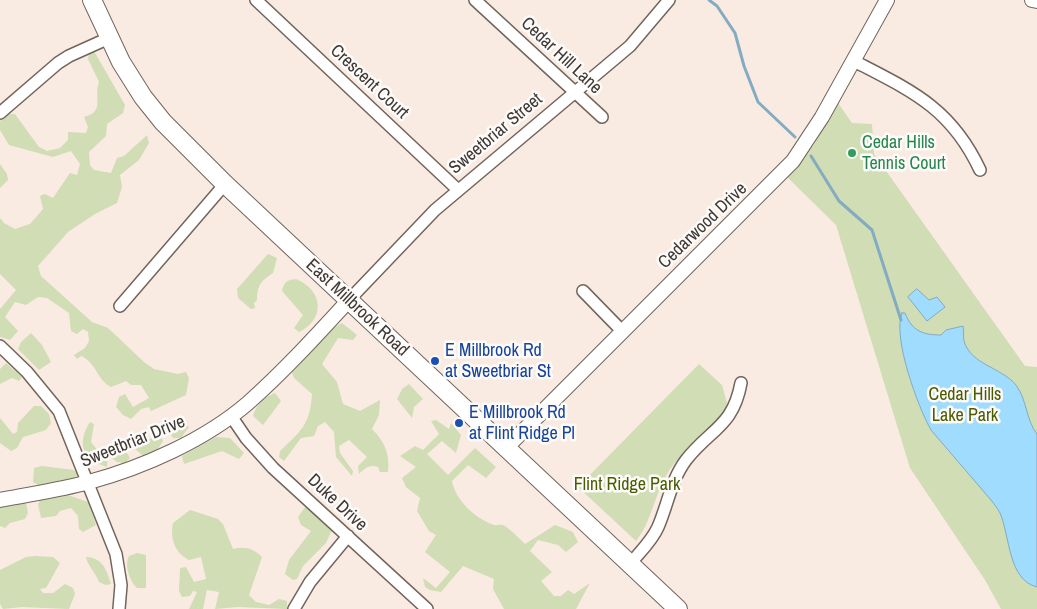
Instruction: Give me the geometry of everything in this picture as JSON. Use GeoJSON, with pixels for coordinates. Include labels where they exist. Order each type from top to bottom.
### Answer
{"type":"FeatureCollection","features":[{"type":"Feature","properties":{"kind":"main road","name":"East Millbrook Road"},"geometry":{"type":"LineString","coordinates":[[92,0],[109,38],[132,80],[156,114],[225,184],[678,609]]}},
{"type":"Feature","properties":{"kind":"street","name":"Crescent Court"},"geometry":{"type":"LineString","coordinates":[[256,0],[456,189]]}},
{"type":"Feature","properties":{"kind":"street","name":"Cedar Hill Lane"},"geometry":{"type":"LineString","coordinates":[[475,0],[602,117]]}},
{"type":"Feature","properties":{"kind":"street","name":"Sweetbriar Street"},"geometry":{"type":"LineString","coordinates":[[349,300],[412,232],[456,189],[630,46],[669,0]]}},
{"type":"Feature","properties":{"kind":"street","name":"Cedarwood Drive"},"geometry":{"type":"LineString","coordinates":[[506,448],[793,161],[822,117],[887,0]]}},
{"type":"Feature","properties":{"kind":"street"},"geometry":{"type":"LineString","coordinates":[[1032,0],[1037,1]]}},
{"type":"Feature","properties":{"kind":"street"},"geometry":{"type":"LineString","coordinates":[[0,113],[69,56],[109,38]]}},
{"type":"Feature","properties":{"kind":"street"},"geometry":{"type":"LineString","coordinates":[[854,61],[933,106],[954,126],[972,152],[980,170]]}},
{"type":"Feature","properties":{"kind":"street"},"geometry":{"type":"LineString","coordinates":[[120,306],[225,184]]}},
{"type":"Feature","properties":{"kind":"street"},"geometry":{"type":"LineString","coordinates":[[583,291],[622,331]]}},
{"type":"Feature","properties":{"kind":"street","name":"Sweetbriar Drive"},"geometry":{"type":"LineString","coordinates":[[0,500],[89,483],[174,450],[231,416],[276,376],[349,300]]}},
{"type":"Feature","properties":{"kind":"street"},"geometry":{"type":"LineString","coordinates":[[0,346],[27,372],[59,411],[116,554],[121,585],[119,609]]}},
{"type":"Feature","properties":{"kind":"street"},"geometry":{"type":"LineString","coordinates":[[630,564],[658,528],[676,475],[687,459],[724,424],[734,409],[741,383]]}},
{"type":"Feature","properties":{"kind":"street","name":"Duke Drive"},"geometry":{"type":"LineString","coordinates":[[231,416],[258,452],[427,609]]}},
{"type":"Feature","properties":{"kind":"street"},"geometry":{"type":"LineString","coordinates":[[294,609],[310,582],[348,536]]}},
{"type":"Feature","properties":{"kind":"green space"},"geometry":{"type":"Polygon","coordinates":[[[94,51],[125,105],[123,113],[107,124],[106,136],[89,152],[90,165],[94,170],[111,173],[117,158],[124,156],[147,135],[149,143],[139,160],[120,175],[122,187],[117,203],[95,214],[68,232],[38,266],[41,276],[92,322],[108,328],[144,362],[154,369],[178,374],[186,372],[189,378],[186,395],[151,411],[149,407],[141,409],[131,419],[123,415],[116,407],[119,397],[125,394],[133,407],[149,398],[141,385],[131,385],[126,381],[111,387],[106,384],[90,362],[81,356],[77,359],[74,355],[85,348],[89,341],[88,332],[83,329],[77,334],[71,331],[69,313],[47,298],[38,297],[26,305],[15,302],[5,317],[18,331],[10,340],[0,337],[0,309],[16,290],[0,274],[0,218],[4,223],[15,229],[30,224],[43,209],[40,196],[45,194],[53,198],[70,173],[77,175],[80,164],[71,151],[53,157],[9,145],[0,130],[0,121],[8,114],[15,114],[39,147],[47,151],[60,148],[68,140],[68,132],[86,133],[88,127],[84,117],[95,111],[98,103],[99,82],[88,59],[89,53],[94,51]]]}},
{"type":"Feature","properties":{"kind":"green space","name":"Cedar Hills Lake Park"},"geometry":{"type":"Polygon","coordinates":[[[836,100],[852,123],[872,124],[874,154],[1025,366],[1037,367],[1037,609],[1001,609],[985,580],[910,468],[836,225],[787,177],[814,145],[836,100]]]}},
{"type":"Feature","properties":{"kind":"green space"},"geometry":{"type":"Polygon","coordinates":[[[0,164],[7,174],[8,180],[0,188],[0,164]]]}},
{"type":"Feature","properties":{"kind":"green space"},"geometry":{"type":"Polygon","coordinates":[[[268,254],[277,258],[273,273],[260,284],[257,300],[254,303],[255,308],[251,309],[238,298],[237,289],[268,254]]]}},
{"type":"Feature","properties":{"kind":"green space"},"geometry":{"type":"Polygon","coordinates":[[[296,279],[312,290],[318,305],[314,320],[299,332],[294,328],[303,315],[282,291],[286,282],[296,279]]]}},
{"type":"Feature","properties":{"kind":"green space"},"geometry":{"type":"Polygon","coordinates":[[[342,323],[357,335],[353,340],[338,338],[322,364],[337,382],[343,404],[360,411],[380,400],[379,415],[372,429],[386,449],[388,472],[380,472],[378,467],[370,466],[359,474],[358,466],[367,457],[349,440],[339,446],[340,453],[353,471],[352,476],[336,457],[334,432],[325,422],[318,426],[314,436],[301,438],[284,461],[279,457],[280,451],[303,427],[311,405],[312,394],[294,378],[292,373],[333,328],[342,323]]]}},
{"type":"Feature","properties":{"kind":"green space"},"geometry":{"type":"Polygon","coordinates":[[[31,333],[42,345],[51,362],[39,370],[18,349],[21,342],[31,333]]]}},
{"type":"Feature","properties":{"kind":"green space"},"geometry":{"type":"Polygon","coordinates":[[[6,363],[22,377],[19,381],[12,378],[0,384],[0,369],[6,363]]]}},
{"type":"Feature","properties":{"kind":"green space","name":"Flint Ridge Park"},"geometry":{"type":"Polygon","coordinates":[[[699,364],[722,385],[729,410],[679,457],[667,474],[646,525],[636,541],[578,487],[699,364]]]}},
{"type":"Feature","properties":{"kind":"green space"},"geometry":{"type":"Polygon","coordinates":[[[409,384],[423,399],[414,407],[412,418],[397,399],[402,389],[409,384]]]}},
{"type":"Feature","properties":{"kind":"green space"},"geometry":{"type":"Polygon","coordinates":[[[275,393],[281,401],[263,425],[253,416],[254,412],[261,402],[275,393]]]}},
{"type":"Feature","properties":{"kind":"green space"},"geometry":{"type":"Polygon","coordinates":[[[34,406],[41,406],[49,414],[51,423],[46,430],[23,437],[17,448],[11,451],[0,443],[0,418],[13,434],[17,432],[18,423],[34,406]]]}},
{"type":"Feature","properties":{"kind":"green space"},"geometry":{"type":"Polygon","coordinates":[[[436,420],[449,429],[451,423],[461,435],[456,453],[442,441],[427,454],[448,475],[475,448],[496,467],[486,478],[468,465],[452,481],[457,495],[467,508],[487,522],[505,526],[525,544],[555,525],[573,532],[578,542],[566,552],[558,545],[538,540],[530,551],[552,572],[541,581],[554,596],[561,596],[568,590],[574,594],[590,583],[576,609],[504,609],[493,589],[494,579],[463,566],[441,592],[425,587],[423,578],[436,588],[450,572],[425,552],[436,535],[429,531],[417,511],[420,498],[406,487],[402,478],[416,467],[400,456],[415,446],[423,450],[439,434],[431,421],[436,420]]]}},
{"type":"Feature","properties":{"kind":"green space"},"geometry":{"type":"Polygon","coordinates":[[[90,422],[94,424],[91,442],[99,452],[122,445],[130,458],[125,463],[117,462],[108,455],[107,467],[92,460],[87,455],[84,450],[83,437],[90,422]]]}},
{"type":"Feature","properties":{"kind":"green space"},"geometry":{"type":"Polygon","coordinates":[[[181,422],[189,427],[181,438],[173,438],[167,428],[181,422]]]}},
{"type":"Feature","properties":{"kind":"green space"},"geometry":{"type":"Polygon","coordinates":[[[161,436],[163,441],[154,455],[143,456],[135,449],[138,442],[161,436]]]}},
{"type":"Feature","properties":{"kind":"green space"},"geometry":{"type":"Polygon","coordinates":[[[216,437],[230,438],[244,453],[239,459],[222,451],[184,464],[182,456],[216,437]]]}},
{"type":"Feature","properties":{"kind":"green space"},"geometry":{"type":"Polygon","coordinates":[[[42,466],[74,470],[78,474],[74,479],[40,486],[33,482],[34,468],[42,466]]]}},
{"type":"Feature","properties":{"kind":"green space"},"geometry":{"type":"Polygon","coordinates":[[[59,492],[88,502],[96,525],[83,532],[79,529],[78,516],[71,508],[60,511],[56,516],[41,518],[38,504],[42,497],[59,492]]]}},
{"type":"Feature","properties":{"kind":"green space"},"geometry":{"type":"Polygon","coordinates":[[[25,498],[28,513],[25,519],[10,523],[5,528],[0,526],[0,508],[25,498]]]}},
{"type":"Feature","properties":{"kind":"green space"},"geometry":{"type":"Polygon","coordinates":[[[306,506],[326,522],[332,530],[326,543],[303,566],[297,579],[293,580],[285,574],[289,560],[311,531],[301,525],[298,517],[306,506]]]}},
{"type":"Feature","properties":{"kind":"green space"},"geometry":{"type":"Polygon","coordinates":[[[190,510],[218,519],[223,524],[233,549],[249,548],[262,557],[249,595],[256,602],[269,605],[279,599],[287,601],[287,609],[238,607],[215,609],[219,592],[207,590],[203,609],[189,609],[197,592],[193,591],[190,596],[182,597],[179,591],[180,568],[186,567],[194,582],[206,579],[201,557],[189,560],[184,557],[174,544],[172,534],[173,523],[190,510]]]}},
{"type":"Feature","properties":{"kind":"green space"},"geometry":{"type":"Polygon","coordinates":[[[137,553],[146,555],[146,588],[137,588],[128,573],[127,564],[129,556],[137,553]]]}},
{"type":"Feature","properties":{"kind":"green space"},"geometry":{"type":"Polygon","coordinates":[[[26,557],[53,557],[60,563],[46,588],[40,589],[43,593],[53,593],[65,584],[73,588],[75,594],[69,609],[22,607],[3,609],[0,604],[0,570],[26,557]]]}},
{"type":"Feature","properties":{"kind":"green space"},"geometry":{"type":"Polygon","coordinates":[[[86,557],[92,558],[103,565],[111,584],[106,585],[99,582],[86,557]]]}},
{"type":"Feature","properties":{"kind":"water"},"geometry":{"type":"Polygon","coordinates":[[[917,289],[929,300],[937,297],[945,307],[927,321],[908,297],[917,289]]]}},
{"type":"Feature","properties":{"kind":"water"},"geometry":{"type":"Polygon","coordinates":[[[902,313],[905,313],[915,328],[924,333],[941,335],[946,330],[963,326],[964,341],[973,355],[1010,379],[1020,391],[1031,423],[1037,434],[1037,587],[1027,583],[1015,567],[998,510],[931,430],[913,389],[903,355],[900,338],[902,313]]]}},
{"type":"Feature","properties":{"kind":"waterway"},"geometry":{"type":"LineString","coordinates":[[709,0],[717,6],[735,33],[744,66],[758,102],[795,137]]}},
{"type":"Feature","properties":{"kind":"waterway"},"geometry":{"type":"LineString","coordinates":[[811,156],[839,201],[872,230],[901,320]]}},
{"type":"Feature","properties":{"kind":"place","name":"Cedar Hills Tennis Court"},"geometry":{"type":"Point","coordinates":[852,153]}},
{"type":"Feature","properties":{"kind":"place","name":"E Millbrook Rd at Sweetbriar St"},"geometry":{"type":"Point","coordinates":[435,361]}},
{"type":"Feature","properties":{"kind":"place","name":"E Millbrook Rd at Flint Ridge Pl"},"geometry":{"type":"Point","coordinates":[459,423]}}]}
